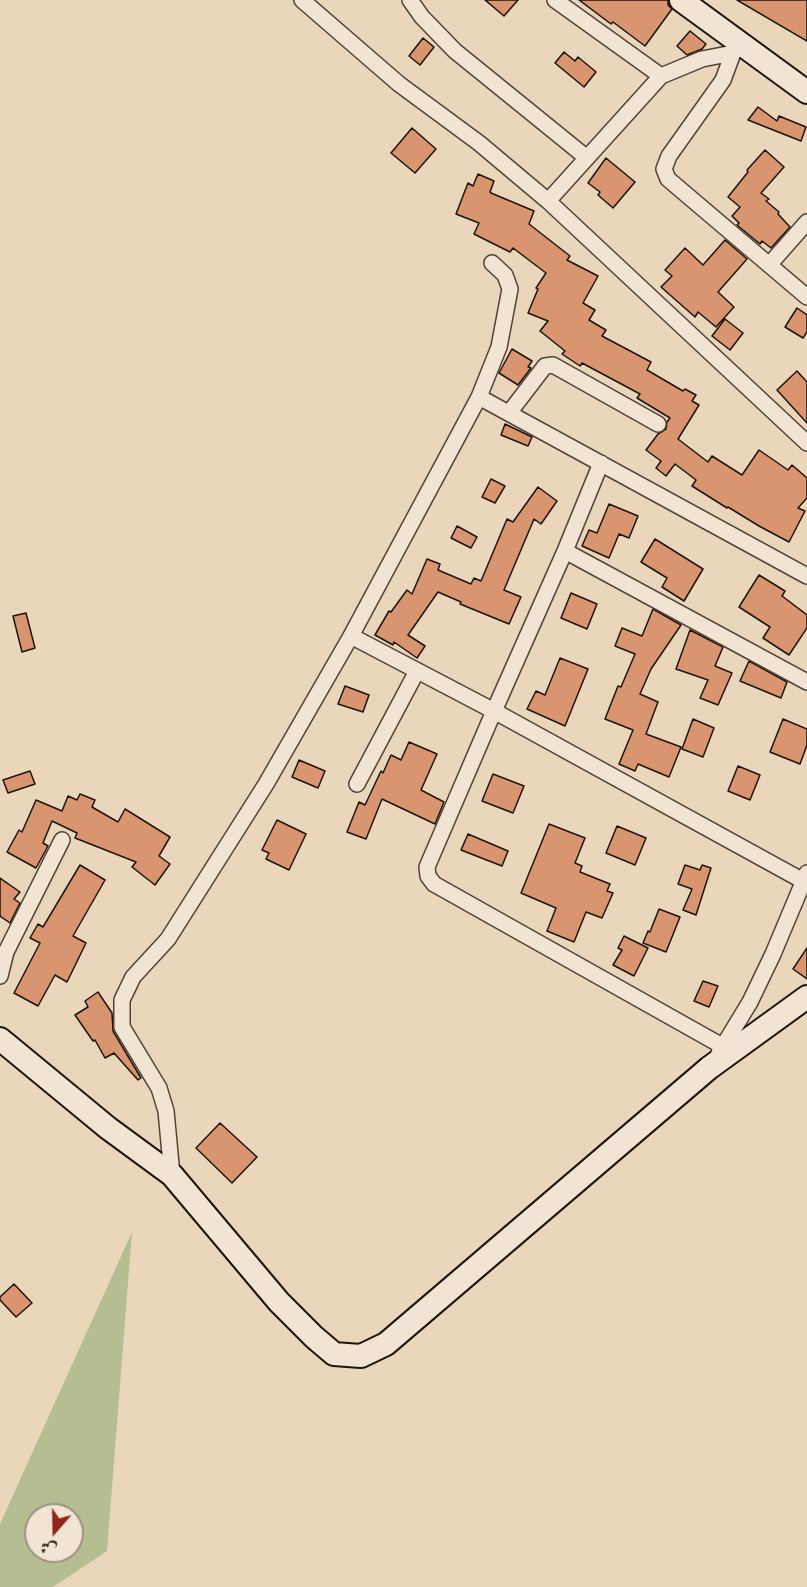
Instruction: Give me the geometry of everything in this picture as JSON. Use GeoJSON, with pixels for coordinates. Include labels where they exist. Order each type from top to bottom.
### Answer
{"type":"FeatureCollection","features":[{"type":"Feature","properties":{"kind":"street"},"geometry":{"type":"LineString","coordinates":[[302,0],[399,84],[479,143],[548,201],[807,443]]}},
{"type":"Feature","properties":{"kind":"street"},"geometry":{"type":"LineString","coordinates":[[410,0],[422,17],[455,51],[587,158]]}},
{"type":"Feature","properties":{"kind":"street"},"geometry":{"type":"LineString","coordinates":[[555,0],[661,76]]}},
{"type":"Feature","properties":{"kind":"street"},"geometry":{"type":"LineString","coordinates":[[681,0],[737,49],[807,92]]}},
{"type":"Feature","properties":{"kind":"street"},"geometry":{"type":"LineString","coordinates":[[548,201],[661,76],[702,59],[737,49]]}},
{"type":"Feature","properties":{"kind":"street"},"geometry":{"type":"LineString","coordinates":[[737,49],[723,80],[669,156],[664,169],[668,179],[807,297]]}},
{"type":"Feature","properties":{"kind":"street"},"geometry":{"type":"LineString","coordinates":[[769,265],[807,222]]}},
{"type":"Feature","properties":{"kind":"street"},"geometry":{"type":"LineString","coordinates":[[172,1175],[166,1111],[159,1088],[122,1027],[122,1000],[133,977],[168,939],[266,784],[351,636],[479,397],[500,347],[510,289],[505,275],[492,263]]}},
{"type":"Feature","properties":{"kind":"street"},"geometry":{"type":"LineString","coordinates":[[509,413],[545,366],[553,365],[658,424]]}},
{"type":"Feature","properties":{"kind":"street"},"geometry":{"type":"LineString","coordinates":[[479,397],[807,576]]}},
{"type":"Feature","properties":{"kind":"street"},"geometry":{"type":"LineString","coordinates":[[601,463],[427,867],[428,876],[434,884],[724,1047]]}},
{"type":"Feature","properties":{"kind":"street"},"geometry":{"type":"LineString","coordinates":[[565,551],[807,682]]}},
{"type":"Feature","properties":{"kind":"street"},"geometry":{"type":"LineString","coordinates":[[351,636],[806,879],[774,954],[750,1002],[724,1047],[708,1068]]}},
{"type":"Feature","properties":{"kind":"street"},"geometry":{"type":"LineString","coordinates":[[357,784],[417,671]]}},
{"type":"Feature","properties":{"kind":"street"},"geometry":{"type":"LineString","coordinates":[[0,976],[3,949],[62,840]]}},
{"type":"Feature","properties":{"kind":"street"},"geometry":{"type":"LineString","coordinates":[[0,1039],[108,1128],[172,1175],[279,1302],[314,1337],[334,1354],[361,1356],[386,1344],[708,1068],[807,997]]}},
{"type":"Feature","properties":{"kind":"green space"},"geometry":{"type":"Polygon","coordinates":[[[132,1232],[107,1551],[53,1587],[0,1587],[0,1524],[132,1232]]]}},
{"type":"Feature","properties":{"kind":"building"},"geometry":{"type":"Polygon","coordinates":[[[485,0],[518,0],[504,16],[485,0]]]}},
{"type":"Feature","properties":{"kind":"building"},"geometry":{"type":"Polygon","coordinates":[[[579,0],[668,0],[668,5],[672,9],[645,46],[579,0]]]}},
{"type":"Feature","properties":{"kind":"building"},"geometry":{"type":"Polygon","coordinates":[[[737,0],[807,0],[807,41],[737,0]]]}},
{"type":"Feature","properties":{"kind":"building"},"geometry":{"type":"Polygon","coordinates":[[[690,31],[706,44],[702,49],[687,55],[677,46],[690,31]]]}},
{"type":"Feature","properties":{"kind":"building"},"geometry":{"type":"Polygon","coordinates":[[[423,38],[434,47],[420,65],[409,56],[423,38]]]}},
{"type":"Feature","properties":{"kind":"building"},"geometry":{"type":"Polygon","coordinates":[[[564,52],[575,61],[578,57],[596,72],[584,87],[555,63],[564,52]]]}},
{"type":"Feature","properties":{"kind":"building"},"geometry":{"type":"Polygon","coordinates":[[[758,107],[777,121],[779,116],[806,127],[801,141],[748,120],[758,107]]]}},
{"type":"Feature","properties":{"kind":"building"},"geometry":{"type":"Polygon","coordinates":[[[412,128],[436,149],[415,173],[391,153],[412,128]]]}},
{"type":"Feature","properties":{"kind":"building"},"geometry":{"type":"Polygon","coordinates":[[[765,150],[784,167],[761,193],[769,199],[766,201],[779,212],[778,214],[790,227],[771,248],[762,241],[760,244],[737,225],[739,223],[732,216],[740,207],[728,197],[765,150]]]}},
{"type":"Feature","properties":{"kind":"building"},"geometry":{"type":"Polygon","coordinates":[[[606,158],[635,182],[613,208],[598,195],[600,192],[588,183],[606,158]]]}},
{"type":"Feature","properties":{"kind":"building"},"geometry":{"type":"Polygon","coordinates":[[[478,174],[494,181],[491,193],[534,211],[529,224],[570,256],[567,260],[598,276],[583,303],[595,310],[589,320],[606,330],[602,336],[651,362],[647,370],[683,391],[685,389],[696,395],[692,401],[699,405],[678,439],[708,462],[712,456],[742,475],[759,450],[788,470],[792,465],[807,478],[807,498],[798,508],[805,511],[789,542],[692,486],[696,480],[675,464],[666,476],[656,468],[661,461],[646,450],[658,434],[666,429],[670,418],[637,398],[640,394],[582,363],[580,366],[562,354],[565,351],[540,331],[548,321],[528,313],[538,289],[536,288],[546,273],[513,248],[510,252],[474,234],[479,223],[456,214],[468,183],[473,186],[478,174]]]}},
{"type":"Feature","properties":{"kind":"building"},"geometry":{"type":"Polygon","coordinates":[[[725,240],[747,259],[718,292],[734,307],[716,327],[698,312],[695,317],[661,287],[672,276],[665,270],[685,248],[703,265],[725,240]]]}},
{"type":"Feature","properties":{"kind":"building"},"geometry":{"type":"Polygon","coordinates":[[[797,308],[807,315],[807,332],[803,338],[785,327],[797,308]]]}},
{"type":"Feature","properties":{"kind":"building"},"geometry":{"type":"Polygon","coordinates":[[[725,319],[743,333],[730,350],[712,336],[725,319]]]}},
{"type":"Feature","properties":{"kind":"building"},"geometry":{"type":"Polygon","coordinates":[[[512,349],[532,361],[528,367],[531,368],[518,385],[499,373],[512,349]]]}},
{"type":"Feature","properties":{"kind":"building"},"geometry":{"type":"Polygon","coordinates":[[[797,371],[807,382],[807,423],[777,390],[797,371]]]}},
{"type":"Feature","properties":{"kind":"building"},"geometry":{"type":"Polygon","coordinates":[[[505,424],[532,437],[528,446],[501,435],[505,424]]]}},
{"type":"Feature","properties":{"kind":"building"},"geometry":{"type":"Polygon","coordinates":[[[491,479],[505,486],[495,503],[482,497],[491,479]]]}},
{"type":"Feature","properties":{"kind":"building"},"geometry":{"type":"Polygon","coordinates":[[[538,487],[557,501],[541,524],[534,519],[504,590],[521,597],[509,624],[460,604],[461,602],[438,592],[408,635],[425,646],[417,658],[394,642],[393,645],[375,635],[389,611],[391,612],[407,590],[412,594],[427,559],[440,564],[438,570],[471,584],[474,578],[481,581],[507,519],[513,522],[538,487]]]}},
{"type":"Feature","properties":{"kind":"building"},"geometry":{"type":"Polygon","coordinates":[[[609,504],[638,516],[629,538],[619,534],[609,558],[582,546],[589,530],[597,533],[609,504]]]}},
{"type":"Feature","properties":{"kind":"building"},"geometry":{"type":"Polygon","coordinates":[[[457,526],[477,537],[471,548],[451,538],[457,526]]]}},
{"type":"Feature","properties":{"kind":"building"},"geometry":{"type":"Polygon","coordinates":[[[655,539],[703,569],[684,601],[662,587],[667,578],[641,562],[655,539]]]}},
{"type":"Feature","properties":{"kind":"building"},"geometry":{"type":"Polygon","coordinates":[[[759,575],[785,591],[782,596],[807,615],[807,628],[789,655],[763,638],[770,627],[739,607],[759,575]]]}},
{"type":"Feature","properties":{"kind":"building"},"geometry":{"type":"Polygon","coordinates":[[[571,593],[597,604],[587,629],[561,618],[571,593]]]}},
{"type":"Feature","properties":{"kind":"building"},"geometry":{"type":"Polygon","coordinates":[[[653,609],[681,625],[651,669],[640,694],[658,702],[646,734],[681,747],[669,777],[638,764],[635,771],[619,764],[633,730],[605,719],[618,686],[621,687],[635,654],[615,646],[622,628],[642,636],[653,609]]]}},
{"type":"Feature","properties":{"kind":"building"},"geometry":{"type":"Polygon","coordinates":[[[26,613],[35,648],[22,652],[13,616],[26,613]]]}},
{"type":"Feature","properties":{"kind":"building"},"geometry":{"type":"Polygon","coordinates":[[[690,630],[723,647],[715,666],[732,673],[718,705],[700,698],[708,680],[676,669],[690,630]]]}},
{"type":"Feature","properties":{"kind":"building"},"geometry":{"type":"Polygon","coordinates":[[[560,658],[588,669],[565,726],[527,709],[536,691],[545,695],[560,658]]]}},
{"type":"Feature","properties":{"kind":"building"},"geometry":{"type":"Polygon","coordinates":[[[749,661],[787,682],[781,698],[740,681],[749,661]]]}},
{"type":"Feature","properties":{"kind":"building"},"geometry":{"type":"Polygon","coordinates":[[[345,686],[369,695],[363,712],[338,704],[345,686]]]}},
{"type":"Feature","properties":{"kind":"building"},"geometry":{"type":"Polygon","coordinates":[[[693,719],[714,728],[703,757],[682,749],[693,719]]]}},
{"type":"Feature","properties":{"kind":"building"},"geometry":{"type":"Polygon","coordinates":[[[783,719],[807,729],[807,745],[800,764],[770,752],[783,719]]]}},
{"type":"Feature","properties":{"kind":"building"},"geometry":{"type":"Polygon","coordinates":[[[409,742],[437,754],[421,790],[444,802],[435,824],[382,799],[366,839],[347,832],[359,802],[365,805],[391,755],[401,760],[409,742]]]}},
{"type":"Feature","properties":{"kind":"building"},"geometry":{"type":"Polygon","coordinates":[[[299,760],[325,771],[318,788],[292,777],[299,760]]]}},
{"type":"Feature","properties":{"kind":"building"},"geometry":{"type":"Polygon","coordinates":[[[738,766],[760,775],[750,800],[728,791],[738,766]]]}},
{"type":"Feature","properties":{"kind":"building"},"geometry":{"type":"Polygon","coordinates":[[[30,771],[35,784],[8,793],[3,780],[30,771]]]}},
{"type":"Feature","properties":{"kind":"building"},"geometry":{"type":"Polygon","coordinates":[[[493,774],[524,786],[513,813],[482,801],[493,774]]]}},
{"type":"Feature","properties":{"kind":"building"},"geometry":{"type":"Polygon","coordinates":[[[80,794],[95,800],[92,807],[118,822],[125,809],[170,837],[159,856],[170,864],[155,885],[132,867],[136,862],[75,838],[77,833],[52,821],[43,843],[48,846],[36,868],[7,852],[19,830],[22,832],[36,800],[62,811],[68,796],[77,800],[80,794]]]}},
{"type":"Feature","properties":{"kind":"building"},"geometry":{"type":"Polygon","coordinates":[[[277,820],[306,834],[289,870],[266,859],[269,853],[262,850],[277,820]]]}},
{"type":"Feature","properties":{"kind":"building"},"geometry":{"type":"Polygon","coordinates":[[[549,824],[585,838],[575,863],[582,866],[580,872],[610,884],[607,891],[613,893],[602,918],[586,912],[574,942],[547,931],[556,908],[521,893],[549,824]]]}},
{"type":"Feature","properties":{"kind":"building"},"geometry":{"type":"Polygon","coordinates":[[[617,826],[646,838],[635,865],[606,853],[617,826]]]}},
{"type":"Feature","properties":{"kind":"building"},"geometry":{"type":"Polygon","coordinates":[[[468,834],[508,851],[502,866],[461,850],[468,834]]]}},
{"type":"Feature","properties":{"kind":"building"},"geometry":{"type":"Polygon","coordinates":[[[80,865],[105,880],[73,936],[86,943],[67,982],[55,975],[38,1006],[14,993],[40,943],[30,938],[38,924],[43,927],[80,865]]]}},
{"type":"Feature","properties":{"kind":"building"},"geometry":{"type":"Polygon","coordinates":[[[685,865],[700,870],[702,865],[711,868],[696,915],[683,910],[692,889],[678,884],[685,865]]]}},
{"type":"Feature","properties":{"kind":"building"},"geometry":{"type":"Polygon","coordinates":[[[0,878],[20,892],[14,899],[20,903],[10,923],[0,916],[0,878]]]}},
{"type":"Feature","properties":{"kind":"building"},"geometry":{"type":"Polygon","coordinates":[[[659,909],[680,917],[666,952],[643,943],[659,909]]]}},
{"type":"Feature","properties":{"kind":"building"},"geometry":{"type":"Polygon","coordinates":[[[624,936],[648,948],[634,976],[613,965],[622,950],[618,948],[624,936]]]}},
{"type":"Feature","properties":{"kind":"building"},"geometry":{"type":"Polygon","coordinates":[[[807,948],[807,979],[793,969],[807,948]]]}},
{"type":"Feature","properties":{"kind":"building"},"geometry":{"type":"Polygon","coordinates":[[[703,981],[718,986],[709,1007],[694,1001],[703,981]]]}},
{"type":"Feature","properties":{"kind":"building"},"geometry":{"type":"Polygon","coordinates":[[[98,992],[112,1013],[113,1031],[141,1078],[138,1080],[114,1053],[105,1058],[95,1040],[93,1041],[75,1015],[88,1007],[85,1001],[98,992]]]}},
{"type":"Feature","properties":{"kind":"building"},"geometry":{"type":"Polygon","coordinates":[[[220,1123],[257,1157],[232,1183],[196,1148],[220,1123]]]}},
{"type":"Feature","properties":{"kind":"building"},"geometry":{"type":"Polygon","coordinates":[[[14,1284],[32,1303],[16,1317],[0,1300],[0,1297],[14,1284]]]}}]}
